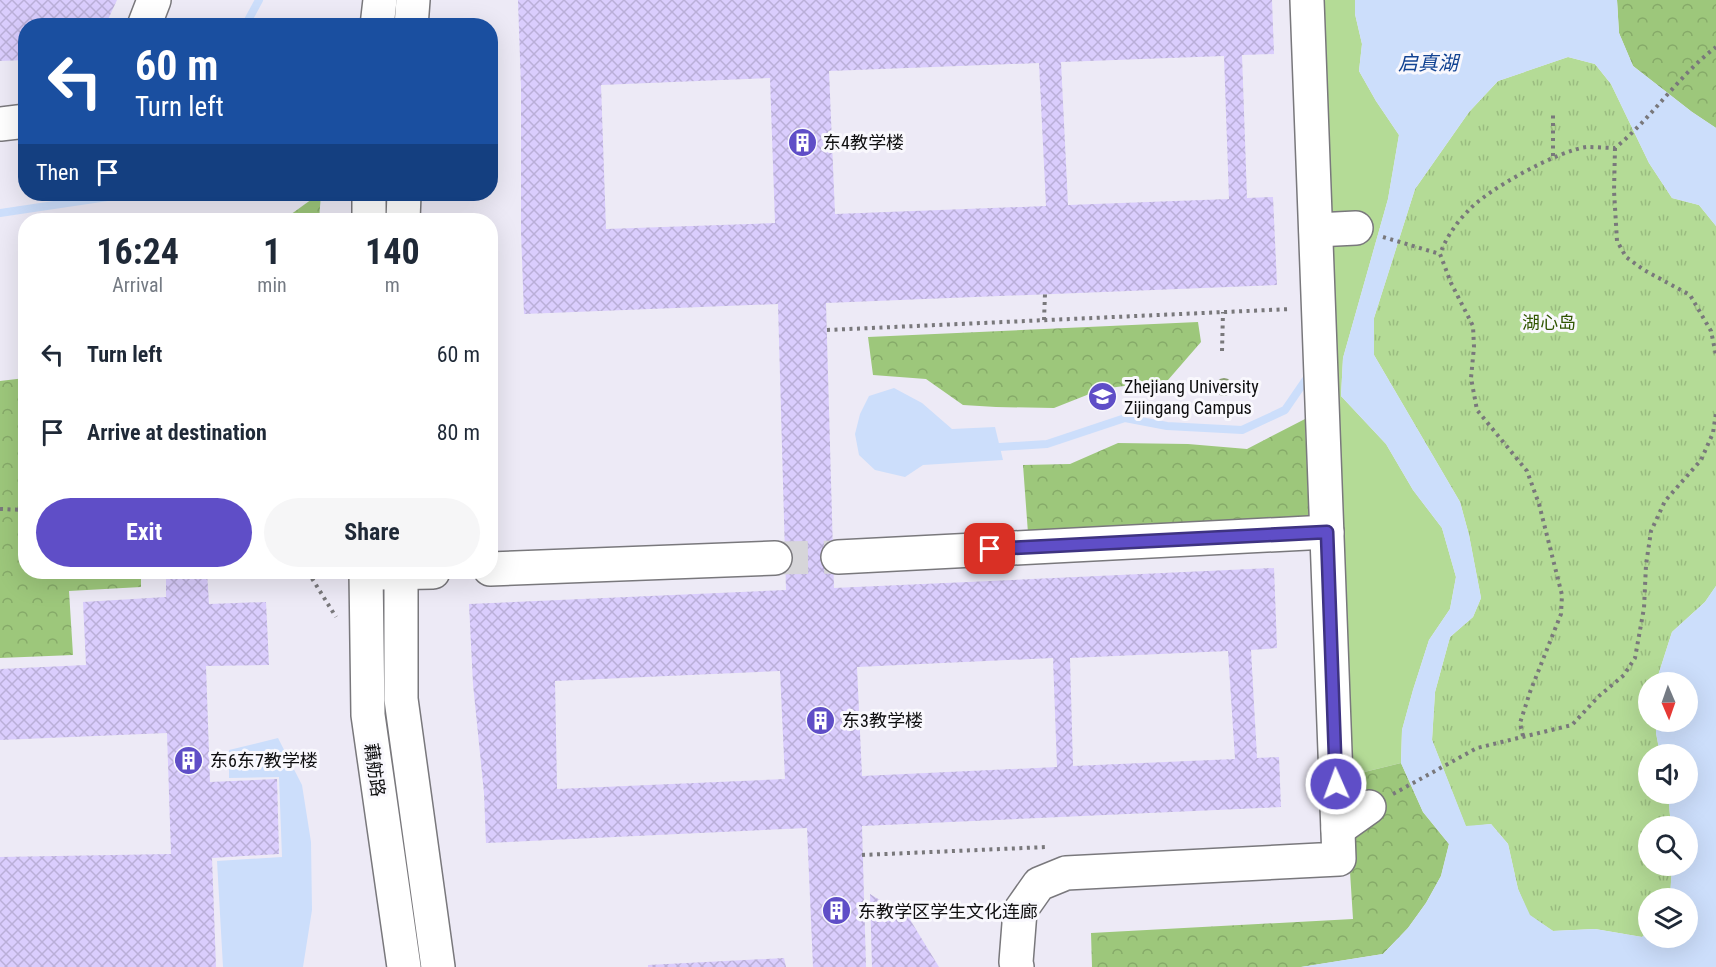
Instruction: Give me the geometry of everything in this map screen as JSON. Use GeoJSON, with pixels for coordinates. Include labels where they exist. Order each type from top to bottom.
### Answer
{"type":"FeatureCollection","features":[{"type":"Feature","properties":{"kind":"street"},"geometry":{"type":"LineString","coordinates":[[147,18],[154,0]]}},
{"type":"Feature","properties":{"kind":"street"},"geometry":{"type":"LineString","coordinates":[[378,18],[380,0]]}},
{"type":"Feature","properties":{"kind":"street"},"geometry":{"type":"LineString","coordinates":[[412,18],[413,0]]}},
{"type":"Feature","properties":{"kind":"street"},"geometry":{"type":"LineString","coordinates":[[1017,967],[1020,911],[1039,884],[1066,873],[1339,859],[1307,0]]}},
{"type":"Feature","properties":{"kind":"street"},"geometry":{"type":"LineString","coordinates":[[0,124],[18,122]]}},
{"type":"Feature","properties":{"kind":"street"},"geometry":{"type":"LineString","coordinates":[[1316,230],[1356,228]]}},
{"type":"Feature","properties":{"kind":"street"},"geometry":{"type":"LineString","coordinates":[[838,556],[1327,532]]}},
{"type":"Feature","properties":{"kind":"street"},"geometry":{"type":"LineString","coordinates":[[498,569],[775,558]]}},
{"type":"Feature","properties":{"kind":"street","name":"藕舫路"},"geometry":{"type":"LineString","coordinates":[[366,579],[368,715],[404,967]]}},
{"type":"Feature","properties":{"kind":"street","name":"藕舫路"},"geometry":{"type":"LineString","coordinates":[[410,579],[401,699],[438,967]]}},
{"type":"Feature","properties":{"kind":"street"},"geometry":{"type":"LineString","coordinates":[[1338,829],[1369,807]]}},
{"type":"Feature","properties":{"kind":"path"},"geometry":{"type":"LineString","coordinates":[[1523,736],[1520,723],[1561,614],[1562,596],[1539,504],[1527,471],[1477,410],[1471,378],[1474,347],[1473,326],[1451,283],[1440,254],[1446,240],[1469,209],[1501,187],[1553,156],[1586,147],[1615,148],[1635,131],[1689,72],[1716,47]]}},
{"type":"Feature","properties":{"kind":"path"},"geometry":{"type":"LineString","coordinates":[[1553,113],[1553,156]]}},
{"type":"Feature","properties":{"kind":"path"},"geometry":{"type":"LineString","coordinates":[[1615,148],[1614,191],[1617,241],[1626,257],[1644,270],[1690,295],[1711,331],[1716,355]]}},
{"type":"Feature","properties":{"kind":"path"},"geometry":{"type":"LineString","coordinates":[[1356,228],[1440,254]]}},
{"type":"Feature","properties":{"kind":"path"},"geometry":{"type":"LineString","coordinates":[[1044,320],[1045,294]]}},
{"type":"Feature","properties":{"kind":"path"},"geometry":{"type":"LineString","coordinates":[[827,330],[1319,308]]}},
{"type":"Feature","properties":{"kind":"path"},"geometry":{"type":"LineString","coordinates":[[1222,351],[1223,312]]}},
{"type":"Feature","properties":{"kind":"path"},"geometry":{"type":"LineString","coordinates":[[1369,807],[1477,748],[1572,725],[1599,696],[1624,675],[1635,658],[1644,608],[1646,565],[1651,531],[1665,501],[1701,460],[1713,433],[1716,413]]}},
{"type":"Feature","properties":{"kind":"path"},"geometry":{"type":"LineString","coordinates":[[0,509],[18,510]]}},
{"type":"Feature","properties":{"kind":"path"},"geometry":{"type":"LineString","coordinates":[[312,579],[337,618]]}},
{"type":"Feature","properties":{"kind":"path"},"geometry":{"type":"LineString","coordinates":[[862,855],[1052,846],[1066,873]]}},
{"type":"Feature","properties":{"kind":"shaded area","name":"Zhejiang University Zijingang Campus"},"geometry":{"type":"Polygon","coordinates":[[[0,0],[1716,0],[1716,967],[0,967],[0,0]]]}},
{"type":"Feature","properties":{"kind":"green space"},"geometry":{"type":"Polygon","coordinates":[[[1321,0],[1355,0],[1355,14],[1362,44],[1359,71],[1399,135],[1388,199],[1343,358],[1341,396],[1386,444],[1413,490],[1442,528],[1456,577],[1450,609],[1429,640],[1413,690],[1402,730],[1401,763],[1344,777],[1321,0]]]}},
{"type":"Feature","properties":{"kind":"green space"},"geometry":{"type":"Polygon","coordinates":[[[1617,0],[1716,0],[1716,128],[1633,66],[1619,33],[1617,0]]]}},
{"type":"Feature","properties":{"kind":"green space","name":"湖心岛"},"geometry":{"type":"Polygon","coordinates":[[[1568,57],[1595,64],[1611,84],[1649,163],[1672,198],[1699,205],[1716,226],[1716,586],[1705,602],[1672,632],[1659,672],[1638,672],[1638,732],[1656,732],[1658,744],[1638,744],[1638,804],[1669,804],[1670,816],[1638,816],[1638,876],[1671,876],[1671,888],[1638,888],[1638,936],[1595,929],[1553,931],[1529,915],[1518,889],[1508,844],[1491,824],[1466,827],[1432,740],[1435,692],[1450,637],[1473,617],[1481,598],[1460,502],[1374,355],[1374,318],[1415,189],[1469,112],[1498,81],[1568,57]]]}},
{"type":"Feature","properties":{"kind":"green space"},"geometry":{"type":"Polygon","coordinates":[[[309,201],[320,201],[320,213],[293,213],[309,201]]]}},
{"type":"Feature","properties":{"kind":"green space"},"geometry":{"type":"Polygon","coordinates":[[[1198,322],[1201,342],[1168,380],[1102,389],[1054,408],[963,405],[926,379],[873,375],[868,337],[1198,322]]]}},
{"type":"Feature","properties":{"kind":"green space"},"geometry":{"type":"Polygon","coordinates":[[[18,379],[18,579],[141,579],[141,587],[69,591],[73,655],[0,658],[0,381],[18,379]]]}},
{"type":"Feature","properties":{"kind":"green space"},"geometry":{"type":"Polygon","coordinates":[[[1305,419],[1309,521],[1028,533],[1023,465],[1070,464],[1118,443],[1188,444],[1247,449],[1305,419]]]}},
{"type":"Feature","properties":{"kind":"green space"},"geometry":{"type":"Polygon","coordinates":[[[1401,763],[1423,812],[1449,844],[1441,876],[1426,903],[1408,928],[1383,954],[1301,967],[1092,967],[1091,933],[1353,919],[1344,777],[1401,763]]]}},
{"type":"Feature","properties":{"kind":"water","name":"启真湖"},"geometry":{"type":"Polygon","coordinates":[[[1355,0],[1617,0],[1619,33],[1633,66],[1716,128],[1716,226],[1699,205],[1672,198],[1649,163],[1611,84],[1595,64],[1568,57],[1498,81],[1469,112],[1415,189],[1374,318],[1374,355],[1460,502],[1481,598],[1473,617],[1450,637],[1435,692],[1432,740],[1466,826],[1491,824],[1508,844],[1518,889],[1530,915],[1553,931],[1595,929],[1638,936],[1638,948],[1698,948],[1698,888],[1671,888],[1671,876],[1698,876],[1698,816],[1670,816],[1669,804],[1698,804],[1698,744],[1658,744],[1656,732],[1698,732],[1698,672],[1659,672],[1672,632],[1705,602],[1716,586],[1716,967],[1301,967],[1383,954],[1408,928],[1426,903],[1441,876],[1449,844],[1423,812],[1401,763],[1402,730],[1413,690],[1429,640],[1450,609],[1456,577],[1442,528],[1413,490],[1386,444],[1341,396],[1343,358],[1388,199],[1399,135],[1359,71],[1362,44],[1355,14],[1355,0]]]}},
{"type":"Feature","properties":{"kind":"water"},"geometry":{"type":"Polygon","coordinates":[[[894,388],[922,403],[952,429],[995,427],[1003,460],[923,465],[905,477],[875,470],[859,455],[855,434],[860,414],[869,396],[894,388]]]}},
{"type":"Feature","properties":{"kind":"water"},"geometry":{"type":"Polygon","coordinates":[[[278,738],[302,785],[311,842],[312,910],[303,967],[223,967],[217,861],[282,857],[279,777],[229,778],[229,750],[278,738]]]}},
{"type":"Feature","properties":{"kind":"building"},"geometry":{"type":"Polygon","coordinates":[[[0,0],[117,0],[109,18],[18,18],[18,60],[0,61],[0,0]]]}},
{"type":"Feature","properties":{"kind":"building"},"geometry":{"type":"Polygon","coordinates":[[[518,0],[1272,0],[1274,54],[1242,55],[1247,198],[1273,197],[1277,285],[826,303],[834,588],[1274,568],[1277,648],[1251,650],[1257,758],[1279,757],[1281,807],[862,826],[866,967],[813,967],[807,828],[486,843],[469,604],[786,590],[778,304],[524,314],[521,232],[521,88],[518,0]],[[1224,56],[1061,62],[1068,205],[1229,199],[1224,56]],[[1039,63],[829,71],[835,214],[1046,206],[1039,63]],[[770,78],[601,85],[606,229],[775,223],[770,78]],[[1228,651],[1070,658],[1073,766],[1235,759],[1228,651]],[[1053,658],[857,667],[862,776],[1057,767],[1053,658]],[[780,671],[555,681],[557,789],[785,779],[780,671]]]}},
{"type":"Feature","properties":{"kind":"building","name":"东6东7教学楼"},"geometry":{"type":"Polygon","coordinates":[[[166,579],[207,579],[209,604],[266,602],[269,665],[206,666],[210,782],[277,779],[279,854],[212,858],[216,967],[0,967],[0,857],[171,854],[167,733],[0,740],[0,669],[86,665],[83,602],[166,597],[166,579]]]}},
{"type":"Feature","properties":{"kind":"building"},"geometry":{"type":"Polygon","coordinates":[[[870,894],[909,918],[939,967],[872,967],[870,894]]]}},
{"type":"Feature","properties":{"kind":"building"},"geometry":{"type":"Polygon","coordinates":[[[784,958],[786,967],[648,967],[648,965],[784,958]]]}},
{"type":"Feature","properties":{"kind":"waterway"},"geometry":{"type":"LineString","coordinates":[[249,18],[259,0]]}},
{"type":"Feature","properties":{"kind":"waterway"},"geometry":{"type":"LineString","coordinates":[[0,213],[80,201]]}},
{"type":"Feature","properties":{"kind":"waterway"},"geometry":{"type":"LineString","coordinates":[[1000,447],[1047,444],[1125,418],[1167,426],[1242,430],[1285,410],[1309,375]]}},
{"type":"Feature","properties":{"kind":"tunnel"},"geometry":{"type":"LineString","coordinates":[[775,558],[838,557]]}},
{"type":"Feature","properties":{"kind":"place","name":"东4教学楼"},"geometry":{"type":"Point","coordinates":[802,142]}},
{"type":"Feature","properties":{"kind":"place","name":"Zhejiang University Zijingang Campus"},"geometry":{"type":"Point","coordinates":[1103,396]}},
{"type":"Feature","properties":{"kind":"place","name":"东3教学楼"},"geometry":{"type":"Point","coordinates":[821,720]}},
{"type":"Feature","properties":{"kind":"place","name":"东6东7教学楼"},"geometry":{"type":"Point","coordinates":[189,760]}},
{"type":"Feature","properties":{"kind":"place","name":"东教学区学生文化连廊"},"geometry":{"type":"Point","coordinates":[837,911]}},
{"type":"Feature","properties":{"kind":"route"},"geometry":{"type":"LineString","coordinates":[[990,549],[1327,532],[1336,784]]}}]}
